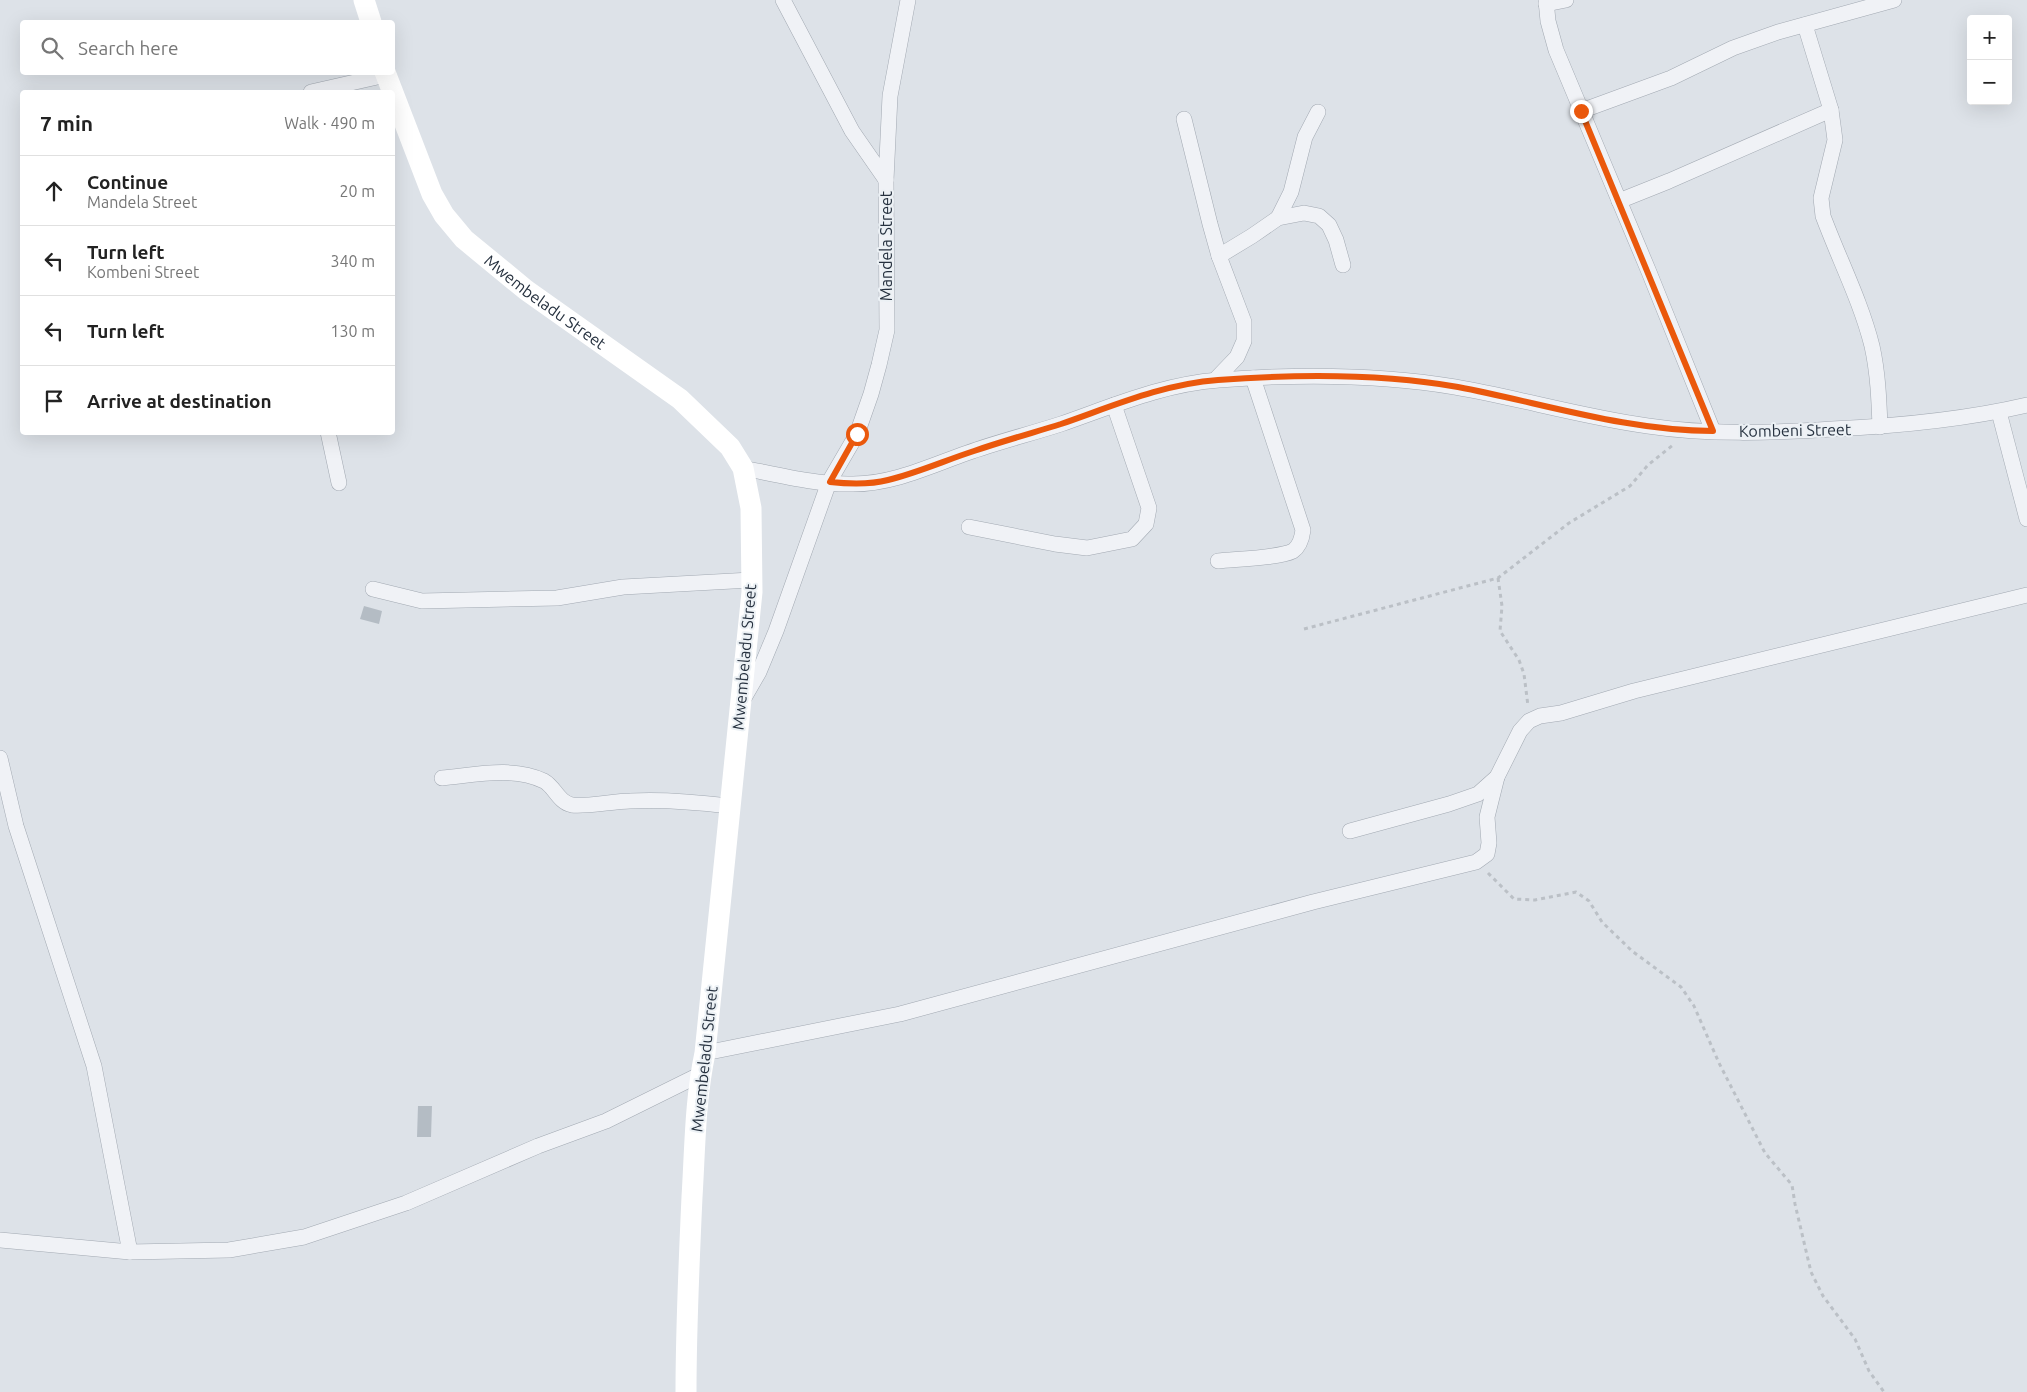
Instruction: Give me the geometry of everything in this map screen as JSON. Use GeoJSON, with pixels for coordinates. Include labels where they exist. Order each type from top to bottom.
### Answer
{"type":"FeatureCollection","features":[{"type":"Feature","properties":{"kind":"street"},"geometry":{"type":"LineString","coordinates":[[364,0],[370,20]]}},
{"type":"Feature","properties":{"kind":"street"},"geometry":{"type":"LineString","coordinates":[[783,0],[852,131],[886,180]]}},
{"type":"Feature","properties":{"kind":"street","name":"Mandela Street"},"geometry":{"type":"LineString","coordinates":[[741,703],[759,672],[776,631],[830,482],[857,434],[873,387],[887,330],[886,180],[890,96],[908,0]]}},
{"type":"Feature","properties":{"kind":"street"},"geometry":{"type":"LineString","coordinates":[[1566,0],[1546,2],[1548,21],[1556,50],[1713,431]]}},
{"type":"Feature","properties":{"kind":"street"},"geometry":{"type":"LineString","coordinates":[[1581,111],[1671,78],[1733,48],[1894,0]]}},
{"type":"Feature","properties":{"kind":"street"},"geometry":{"type":"LineString","coordinates":[[1805,26],[1830,110],[1835,140],[1821,198],[1822,216],[1864,320],[1872,345],[1877,371],[1880,427]]}},
{"type":"Feature","properties":{"kind":"street"},"geometry":{"type":"LineString","coordinates":[[319,90],[382,75]]}},
{"type":"Feature","properties":{"kind":"street","name":"Mwembeladu Street"},"geometry":{"type":"LineString","coordinates":[[386,75],[392,90]]}},
{"type":"Feature","properties":{"kind":"street","name":"Mwembeladu Street"},"geometry":{"type":"LineString","coordinates":[[395,97],[432,194],[444,216],[464,239],[526,290],[680,399],[730,447],[743,468],[750,508],[752,592],[696,1129],[686,1328],[686,1392]]}},
{"type":"Feature","properties":{"kind":"street"},"geometry":{"type":"LineString","coordinates":[[1618,201],[1669,182],[1830,110]]}},
{"type":"Feature","properties":{"kind":"street"},"geometry":{"type":"LineString","coordinates":[[1278,218],[1291,192],[1305,137],[1318,112]]}},
{"type":"Feature","properties":{"kind":"street"},"geometry":{"type":"LineString","coordinates":[[1184,119],[1219,256],[1244,322],[1244,341],[1237,357],[1215,380]]}},
{"type":"Feature","properties":{"kind":"street"},"geometry":{"type":"LineString","coordinates":[[1219,256],[1278,218],[1304,213],[1319,216],[1329,225],[1336,240],[1343,265]]}},
{"type":"Feature","properties":{"kind":"street","name":"Kombeni Street"},"geometry":{"type":"LineString","coordinates":[[743,468],[853,484],[888,480],[1174,386],[1215,380],[1253,378],[1338,375],[1406,380],[1456,387],[1646,426],[1693,431],[1785,432],[1880,427],[1999,412],[2027,405]]}},
{"type":"Feature","properties":{"kind":"street"},"geometry":{"type":"LineString","coordinates":[[1218,561],[1275,556],[1294,550],[1302,540],[1302,530],[1253,378]]}},
{"type":"Feature","properties":{"kind":"street"},"geometry":{"type":"LineString","coordinates":[[969,527],[1055,544],[1087,548],[1132,539],[1146,524],[1149,508],[1114,405]]}},
{"type":"Feature","properties":{"kind":"street"},"geometry":{"type":"LineString","coordinates":[[1999,412],[2027,519]]}},
{"type":"Feature","properties":{"kind":"street"},"geometry":{"type":"LineString","coordinates":[[329,435],[339,483]]}},
{"type":"Feature","properties":{"kind":"street"},"geometry":{"type":"LineString","coordinates":[[373,589],[422,600],[557,598],[623,587],[751,580]]}},
{"type":"Feature","properties":{"kind":"street"},"geometry":{"type":"LineString","coordinates":[[705,1053],[900,1014],[1313,902],[1476,862],[1487,854],[1489,843],[1487,817],[1497,778],[1520,731],[1529,721],[1540,716],[1634,691],[2027,595]]}},
{"type":"Feature","properties":{"kind":"street"},"geometry":{"type":"LineString","coordinates":[[0,758],[16,826],[94,1066],[130,1252]]}},
{"type":"Feature","properties":{"kind":"street"},"geometry":{"type":"LineString","coordinates":[[442,778],[502,773],[532,776],[547,783],[559,798],[572,805],[630,800],[684,801],[729,806]]}},
{"type":"Feature","properties":{"kind":"street"},"geometry":{"type":"LineString","coordinates":[[1350,830],[1449,804],[1478,794],[1497,778]]}},
{"type":"Feature","properties":{"kind":"street"},"geometry":{"type":"LineString","coordinates":[[0,1240],[130,1252],[229,1250],[304,1237],[406,1203],[538,1146],[606,1121],[701,1074]]}},
{"type":"Feature","properties":{"kind":"path"},"geometry":{"type":"LineString","coordinates":[[1304,629],[1498,578],[1569,523],[1630,486],[1648,465],[1693,431]]}},
{"type":"Feature","properties":{"kind":"path"},"geometry":{"type":"LineString","coordinates":[[1498,578],[1502,606],[1500,631],[1519,660],[1524,674],[1529,721]]}},
{"type":"Feature","properties":{"kind":"path"},"geometry":{"type":"LineString","coordinates":[[1476,862],[1514,899],[1535,900],[1576,892],[1589,901],[1602,922],[1632,951],[1681,987],[1694,1006],[1719,1063],[1765,1153],[1792,1185],[1811,1272],[1823,1296],[1854,1339],[1869,1371],[1884,1392]]}},
{"type":"Feature","properties":{"kind":"building"},"geometry":{"type":"Polygon","coordinates":[[[364,606],[382,611],[379,624],[360,619],[364,606]]]}},
{"type":"Feature","properties":{"kind":"building"},"geometry":{"type":"Polygon","coordinates":[[[418,1106],[432,1106],[431,1137],[417,1137],[418,1106]]]}},
{"type":"Feature","properties":{"kind":"route"},"geometry":{"type":"LineString","coordinates":[[857,434],[830,482],[853,484],[888,480],[1174,386],[1215,380],[1338,375],[1406,380],[1456,387],[1646,426],[1713,431],[1581,111]]}}]}
